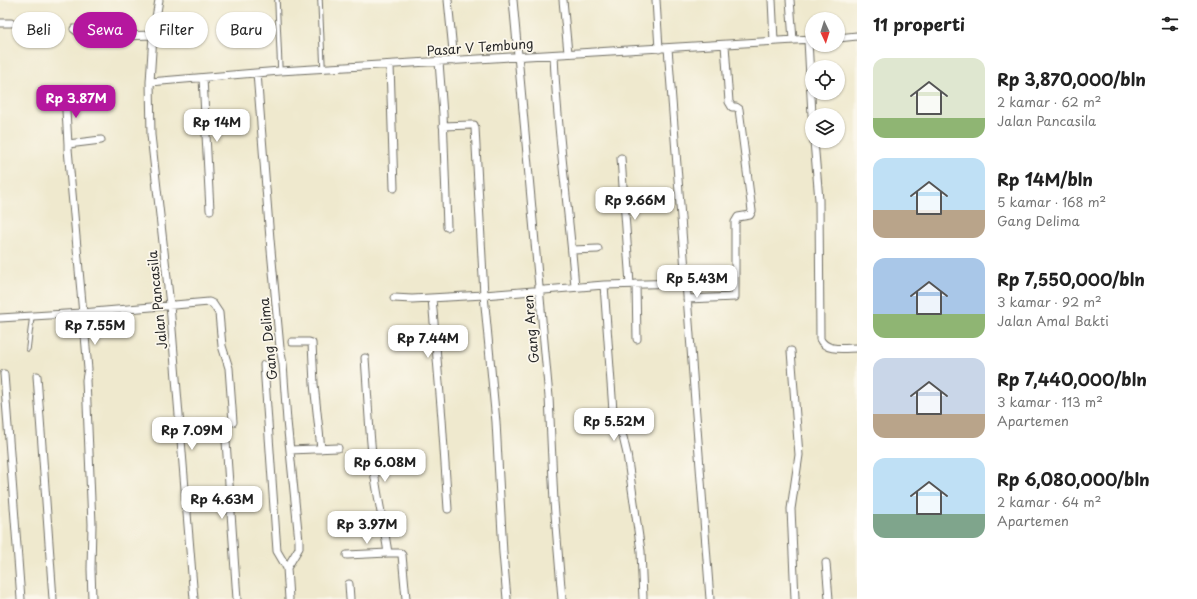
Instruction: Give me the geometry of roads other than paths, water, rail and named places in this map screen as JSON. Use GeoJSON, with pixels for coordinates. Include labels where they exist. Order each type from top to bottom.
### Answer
{"type":"FeatureCollection","features":[{"type":"Feature","properties":{"kind":"street","name":"Jalan Pancasila"},"geometry":{"type":"LineString","coordinates":[[157,12],[159,0]]}},
{"type":"Feature","properties":{"kind":"street"},"geometry":{"type":"LineString","coordinates":[[448,0],[454,60]]}},
{"type":"Feature","properties":{"kind":"street","name":"Gang Aren"},"geometry":{"type":"LineString","coordinates":[[513,0],[550,397],[554,502],[562,599]]}},
{"type":"Feature","properties":{"kind":"street"},"geometry":{"type":"LineString","coordinates":[[563,0],[568,53]]}},
{"type":"Feature","properties":{"kind":"street"},"geometry":{"type":"LineString","coordinates":[[656,0],[659,48]]}},
{"type":"Feature","properties":{"kind":"street"},"geometry":{"type":"LineString","coordinates":[[772,0],[774,41]]}},
{"type":"Feature","properties":{"kind":"street"},"geometry":{"type":"LineString","coordinates":[[790,0],[793,40]]}},
{"type":"Feature","properties":{"kind":"street"},"geometry":{"type":"LineString","coordinates":[[0,23],[12,23]]}},
{"type":"Feature","properties":{"kind":"street"},"geometry":{"type":"LineString","coordinates":[[845,37],[857,36]]}},
{"type":"Feature","properties":{"kind":"street","name":"Pasar V Tembung"},"geometry":{"type":"LineString","coordinates":[[150,82],[323,68],[805,40]]}},
{"type":"Feature","properties":{"kind":"street"},"geometry":{"type":"LineString","coordinates":[[687,299],[735,297],[735,222],[738,217],[750,215],[752,210],[739,109],[732,107],[729,102],[725,45]]}},
{"type":"Feature","properties":{"kind":"street","name":"Jalan Pancasila"},"geometry":{"type":"LineString","coordinates":[[152,48],[150,82],[151,134],[170,306],[194,599]]}},
{"type":"Feature","properties":{"kind":"street"},"geometry":{"type":"LineString","coordinates":[[668,48],[710,599]]}},
{"type":"Feature","properties":{"kind":"street"},"geometry":{"type":"LineString","coordinates":[[810,52],[812,108]]}},
{"type":"Feature","properties":{"kind":"street"},"geometry":{"type":"LineString","coordinates":[[554,55],[564,184],[570,221],[575,287]]}},
{"type":"Feature","properties":{"kind":"street"},"geometry":{"type":"LineString","coordinates":[[439,62],[444,126],[447,227]]}},
{"type":"Feature","properties":{"kind":"street"},"geometry":{"type":"LineString","coordinates":[[390,65],[394,188]]}},
{"type":"Feature","properties":{"kind":"street","name":"Gang Delima"},"geometry":{"type":"LineString","coordinates":[[257,73],[270,239],[280,348],[284,364],[299,548],[287,568]]}},
{"type":"Feature","properties":{"kind":"street"},"geometry":{"type":"LineString","coordinates":[[204,78],[210,210]]}},
{"type":"Feature","properties":{"kind":"street"},"geometry":{"type":"LineString","coordinates":[[66,94],[68,144],[88,369],[86,380],[92,524],[92,599]]}},
{"type":"Feature","properties":{"kind":"street"},"geometry":{"type":"LineString","coordinates":[[444,126],[474,125],[475,128],[484,295],[496,422],[503,554],[507,599]]}},
{"type":"Feature","properties":{"kind":"street"},"geometry":{"type":"LineString","coordinates":[[68,144],[101,140]]}},
{"type":"Feature","properties":{"kind":"street"},"geometry":{"type":"LineString","coordinates":[[814,148],[818,200],[820,339],[825,345],[835,348],[857,348]]}},
{"type":"Feature","properties":{"kind":"street"},"geometry":{"type":"LineString","coordinates":[[621,158],[637,339]]}},
{"type":"Feature","properties":{"kind":"street"},"geometry":{"type":"LineString","coordinates":[[572,250],[598,249]]}},
{"type":"Feature","properties":{"kind":"street"},"geometry":{"type":"LineString","coordinates":[[394,298],[432,298],[604,285],[686,282]]}},
{"type":"Feature","properties":{"kind":"street"},"geometry":{"type":"LineString","coordinates":[[604,285],[614,425],[623,437],[628,454],[641,551],[643,599]]}},
{"type":"Feature","properties":{"kind":"street"},"geometry":{"type":"LineString","coordinates":[[432,298],[448,509]]}},
{"type":"Feature","properties":{"kind":"street"},"geometry":{"type":"LineString","coordinates":[[0,318],[82,313],[209,302],[214,304],[218,313],[222,346],[229,368],[233,422]]}},
{"type":"Feature","properties":{"kind":"street"},"geometry":{"type":"LineString","coordinates":[[292,342],[312,343],[314,384],[321,448]]}},
{"type":"Feature","properties":{"kind":"street"},"geometry":{"type":"LineString","coordinates":[[791,351],[799,455],[791,509],[795,599]]}},
{"type":"Feature","properties":{"kind":"street"},"geometry":{"type":"LineString","coordinates":[[366,358],[369,421],[374,471],[388,553]]}},
{"type":"Feature","properties":{"kind":"street"},"geometry":{"type":"LineString","coordinates":[[264,365],[277,551],[287,568],[289,599]]}},
{"type":"Feature","properties":{"kind":"street"},"geometry":{"type":"LineString","coordinates":[[4,374],[21,599]]}},
{"type":"Feature","properties":{"kind":"street"},"geometry":{"type":"LineString","coordinates":[[37,376],[53,599]]}},
{"type":"Feature","properties":{"kind":"street"},"geometry":{"type":"LineString","coordinates":[[226,441],[237,599]]}},
{"type":"Feature","properties":{"kind":"street"},"geometry":{"type":"LineString","coordinates":[[290,450],[338,448]]}},
{"type":"Feature","properties":{"kind":"street"},"geometry":{"type":"LineString","coordinates":[[347,555],[400,553],[402,555],[406,599]]}},
{"type":"Feature","properties":{"kind":"street"},"geometry":{"type":"LineString","coordinates":[[826,563],[829,599]]}},
{"type":"Feature","properties":{"kind":"street"},"geometry":{"type":"LineString","coordinates":[[349,584],[350,599]]}},
{"type":"Feature","properties":{"kind":"lane"},"geometry":{"type":"LineString","coordinates":[[277,0],[280,71]]}},
{"type":"Feature","properties":{"kind":"lane"},"geometry":{"type":"LineString","coordinates":[[320,0],[323,68]]}},
{"type":"Feature","properties":{"kind":"lane"},"geometry":{"type":"LineString","coordinates":[[28,349],[32,316]]}}]}
